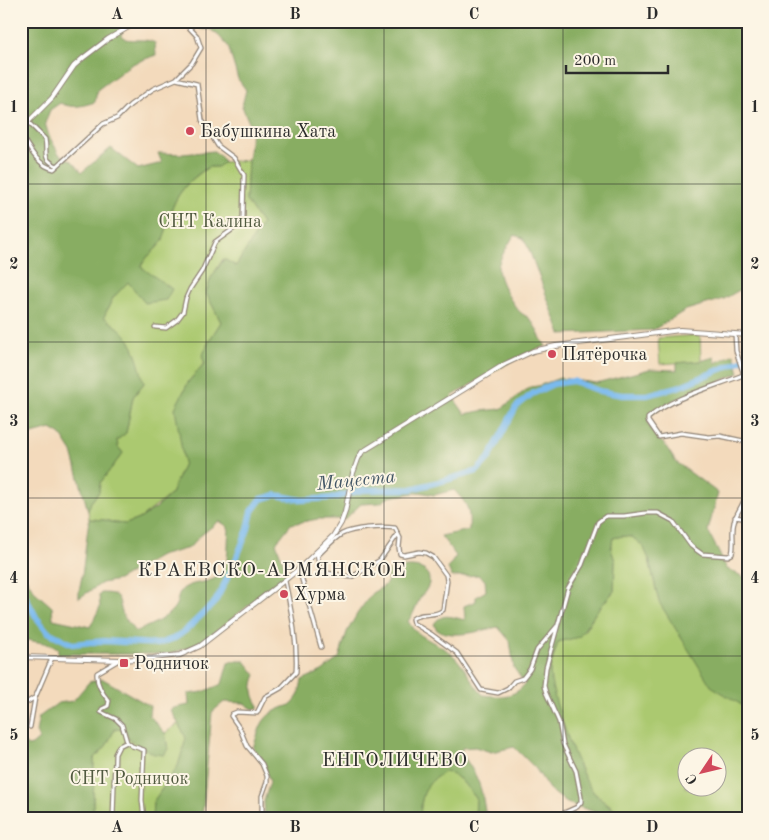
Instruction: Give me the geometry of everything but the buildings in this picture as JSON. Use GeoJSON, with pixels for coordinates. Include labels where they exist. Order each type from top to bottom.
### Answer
{"type":"FeatureCollection","features":[{"type":"Feature","properties":{"kind":"street"},"geometry":{"type":"LineString","coordinates":[[21,129],[52,98],[74,66],[108,39],[139,21]]}},
{"type":"Feature","properties":{"kind":"street"},"geometry":{"type":"LineString","coordinates":[[21,135],[29,149],[40,162],[51,169],[58,167],[103,124],[118,118],[130,105],[153,89],[176,79],[182,74],[199,54],[201,48],[197,36],[183,21]]}},
{"type":"Feature","properties":{"kind":"street"},"geometry":{"type":"LineString","coordinates":[[182,74],[185,80]]}},
{"type":"Feature","properties":{"kind":"street"},"geometry":{"type":"LineString","coordinates":[[155,327],[166,328],[177,320],[183,312],[190,289],[202,271],[215,242],[236,227],[243,218],[244,175],[234,158],[218,146],[202,120],[197,84],[176,79]]}},
{"type":"Feature","properties":{"kind":"street"},"geometry":{"type":"LineString","coordinates":[[29,123],[45,139],[47,160],[58,167]]}},
{"type":"Feature","properties":{"kind":"street"},"geometry":{"type":"LineString","coordinates":[[398,534],[380,560],[350,577],[320,572],[318,554],[332,536],[346,512],[353,473],[358,459],[366,449],[505,364],[533,351],[556,346],[680,330],[748,335]]}},
{"type":"Feature","properties":{"kind":"street"},"geometry":{"type":"LineString","coordinates":[[735,334],[736,351],[746,374],[693,394],[663,408],[648,418],[648,423],[659,437],[681,433],[708,437],[720,436],[748,442]]}},
{"type":"Feature","properties":{"kind":"street"},"geometry":{"type":"LineString","coordinates":[[556,819],[577,806],[581,797],[574,765],[567,753],[559,722],[544,686],[546,668],[568,588],[582,564],[600,519],[606,516],[658,513],[673,521],[691,546],[702,554],[726,556],[732,554],[734,546],[732,531],[735,517],[745,499],[746,478],[748,474]]}},
{"type":"Feature","properties":{"kind":"street"},"geometry":{"type":"LineString","coordinates":[[735,517],[748,519]]}},
{"type":"Feature","properties":{"kind":"street"},"geometry":{"type":"LineString","coordinates":[[21,657],[119,660],[172,657],[194,650],[285,581],[341,534],[351,531],[389,527],[395,528],[398,534],[400,554],[419,552],[431,555],[446,575],[447,581],[443,610],[436,614],[415,616],[412,619],[413,623],[457,653],[482,690],[498,693],[508,688],[514,681],[523,678],[530,669],[538,650],[558,625]]}},
{"type":"Feature","properties":{"kind":"street"},"geometry":{"type":"LineString","coordinates":[[299,569],[321,647]]}},
{"type":"Feature","properties":{"kind":"street"},"geometry":{"type":"LineString","coordinates":[[262,819],[262,796],[267,776],[262,764],[247,746],[240,729],[231,716],[237,712],[257,713],[265,697],[281,688],[296,672],[297,656],[292,615],[285,581]]}},
{"type":"Feature","properties":{"kind":"street"},"geometry":{"type":"LineString","coordinates":[[30,727],[35,698],[52,658]]}},
{"type":"Feature","properties":{"kind":"street"},"geometry":{"type":"LineString","coordinates":[[119,660],[97,673],[96,676],[102,693],[109,701],[108,706],[102,709],[101,712],[122,725],[128,742],[132,746],[144,750],[142,800],[144,819]]}},
{"type":"Feature","properties":{"kind":"street"},"geometry":{"type":"LineString","coordinates":[[21,703],[26,703],[35,698]]}},
{"type":"Feature","properties":{"kind":"street"},"geometry":{"type":"LineString","coordinates":[[113,819],[115,754],[119,746],[128,742]]}},
{"type":"Feature","properties":{"kind":"green space"},"geometry":{"type":"Polygon","coordinates":[[[21,21],[122,21],[122,35],[125,39],[155,43],[156,55],[132,64],[97,90],[95,102],[82,106],[60,103],[50,110],[45,123],[49,136],[59,154],[72,161],[82,172],[111,148],[138,169],[162,163],[158,153],[183,154],[214,151],[224,162],[218,167],[208,167],[194,177],[179,194],[169,217],[163,240],[141,267],[172,289],[166,300],[145,303],[128,282],[112,299],[104,317],[120,329],[129,340],[136,354],[144,383],[133,397],[126,433],[117,440],[118,447],[123,453],[100,483],[99,492],[91,502],[88,511],[72,452],[61,435],[51,429],[32,434],[24,446],[21,472],[21,21]]]}},
{"type":"Feature","properties":{"kind":"green space"},"geometry":{"type":"Polygon","coordinates":[[[193,21],[748,21],[748,285],[724,299],[686,310],[653,330],[561,334],[528,247],[523,238],[514,235],[499,263],[498,268],[501,282],[513,303],[532,322],[546,346],[520,356],[452,396],[465,414],[501,409],[530,387],[560,378],[596,383],[650,369],[677,370],[677,363],[701,361],[714,357],[715,363],[734,354],[739,373],[670,402],[648,417],[648,424],[676,462],[718,493],[708,531],[727,569],[748,579],[748,709],[711,686],[659,602],[649,559],[643,546],[632,537],[613,538],[611,549],[615,561],[614,591],[596,612],[579,637],[558,642],[551,664],[551,683],[555,698],[581,771],[594,793],[628,819],[608,819],[595,812],[567,803],[549,789],[536,769],[514,747],[491,752],[475,747],[462,748],[461,753],[479,784],[486,819],[475,819],[476,798],[460,779],[446,771],[433,780],[425,790],[421,803],[420,819],[265,819],[264,801],[270,782],[264,764],[253,748],[262,724],[275,711],[293,704],[299,694],[302,680],[322,671],[339,658],[347,632],[357,614],[372,593],[384,586],[388,581],[387,577],[391,569],[416,567],[426,572],[429,583],[408,621],[420,635],[454,656],[483,695],[506,696],[521,689],[525,684],[514,668],[510,641],[498,627],[452,634],[437,630],[434,624],[437,620],[444,617],[465,620],[464,606],[476,601],[476,597],[486,591],[485,580],[478,575],[452,577],[448,568],[456,556],[441,536],[469,530],[467,507],[454,490],[434,495],[420,492],[389,497],[380,503],[361,504],[345,519],[318,519],[291,524],[276,543],[288,575],[209,636],[193,646],[168,654],[58,654],[58,648],[44,643],[21,639],[21,571],[36,593],[52,607],[53,619],[90,627],[100,607],[99,595],[101,593],[108,593],[118,598],[123,615],[135,632],[166,616],[176,605],[179,594],[184,588],[214,579],[225,568],[229,530],[227,526],[219,521],[200,536],[189,548],[160,556],[118,580],[102,583],[79,598],[89,519],[126,524],[141,518],[156,508],[171,494],[184,463],[175,408],[189,381],[205,363],[202,357],[221,322],[206,293],[211,278],[224,259],[236,266],[262,224],[246,201],[252,130],[242,106],[246,90],[238,79],[228,46],[210,29],[200,28],[193,21]]]}},
{"type":"Feature","properties":{"kind":"green space","name":"СНТ Калина"},"geometry":{"type":"Polygon","coordinates":[[[248,160],[246,201],[262,224],[236,266],[223,259],[211,278],[206,293],[221,322],[209,341],[205,362],[189,381],[183,393],[182,443],[184,463],[171,494],[141,518],[126,524],[89,519],[88,511],[91,502],[99,492],[100,483],[123,453],[118,447],[117,440],[126,433],[133,397],[144,383],[121,330],[104,317],[120,290],[130,281],[146,272],[141,267],[163,240],[175,201],[184,188],[209,167],[217,167],[224,162],[248,160]]]}},
{"type":"Feature","properties":{"kind":"green space"},"geometry":{"type":"Polygon","coordinates":[[[700,335],[701,361],[660,364],[658,338],[700,335]]]}},
{"type":"Feature","properties":{"kind":"green space"},"geometry":{"type":"Polygon","coordinates":[[[623,536],[632,537],[643,545],[649,559],[659,602],[741,704],[748,709],[748,819],[628,819],[594,793],[586,781],[571,748],[551,688],[550,669],[558,642],[585,630],[596,612],[614,591],[615,561],[611,549],[613,538],[623,536]]]}},
{"type":"Feature","properties":{"kind":"green space"},"geometry":{"type":"Polygon","coordinates":[[[245,661],[256,675],[253,690],[258,708],[253,709],[244,703],[224,702],[212,712],[202,819],[152,819],[153,802],[178,766],[186,738],[171,710],[189,705],[188,694],[203,692],[222,684],[228,663],[245,661]]]}},
{"type":"Feature","properties":{"kind":"green space"},"geometry":{"type":"Polygon","coordinates":[[[103,679],[150,706],[149,715],[165,733],[168,749],[164,755],[154,754],[130,740],[125,730],[115,729],[106,746],[94,759],[94,819],[21,819],[21,740],[28,746],[32,745],[39,739],[36,732],[39,717],[58,703],[73,701],[89,682],[103,679]]]}},
{"type":"Feature","properties":{"kind":"green space","name":"СНТ Родничок"},"geometry":{"type":"Polygon","coordinates":[[[178,724],[187,738],[178,766],[153,802],[152,819],[94,819],[94,759],[106,746],[115,729],[125,730],[168,749],[165,733],[178,724]]]}},
{"type":"Feature","properties":{"kind":"green space"},"geometry":{"type":"Polygon","coordinates":[[[446,771],[460,779],[476,798],[475,819],[420,819],[421,803],[425,790],[433,780],[446,771]]]}},
{"type":"Feature","properties":{"kind":"waterway","name":"Мацеста"},"geometry":{"type":"LineString","coordinates":[[21,592],[36,617],[48,632],[72,644],[104,641],[158,644],[175,638],[186,630],[215,602],[233,567],[248,529],[252,511],[261,499],[276,495],[302,500],[333,498],[362,490],[411,489],[446,480],[477,471],[489,458],[516,407],[532,394],[553,384],[573,381],[599,391],[622,395],[647,395],[678,387],[748,358]]}},
{"type":"Feature","properties":{"kind":"place","name":"Бабушкина Хата"},"geometry":{"type":"Point","coordinates":[190,131]}},
{"type":"Feature","properties":{"kind":"place","name":"Пятёрочка"},"geometry":{"type":"Point","coordinates":[552,354]}},
{"type":"Feature","properties":{"kind":"place","name":"Хурма"},"geometry":{"type":"Point","coordinates":[284,594]}},
{"type":"Feature","properties":{"kind":"place","name":"Родничок"},"geometry":{"type":"Point","coordinates":[124,663]}},
{"type":"Feature","properties":{"kind":"district","name":"КРАЕВСКО-АРМЯНСКОЕ"},"geometry":{"type":"Point","coordinates":[272,569]}},
{"type":"Feature","properties":{"kind":"district","name":"ЕНГОЛИЧЕВО"},"geometry":{"type":"Point","coordinates":[395,759]}}]}
